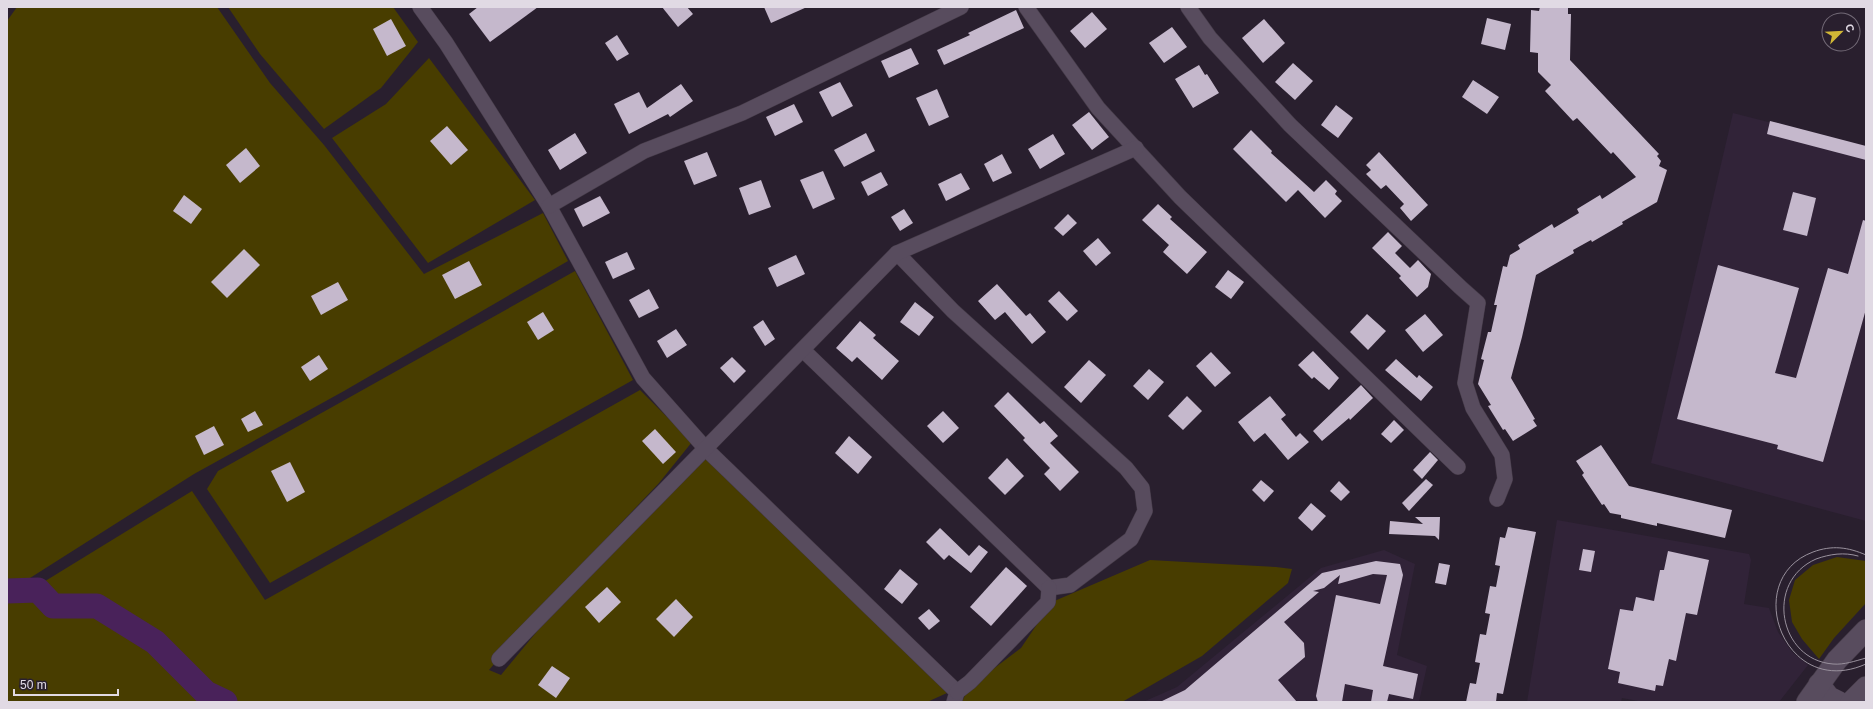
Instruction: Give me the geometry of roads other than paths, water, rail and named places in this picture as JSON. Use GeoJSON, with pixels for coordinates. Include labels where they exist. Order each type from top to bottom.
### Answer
{"type":"FeatureCollection","features":[{"type":"Feature","properties":{"kind":"street"},"geometry":{"type":"LineString","coordinates":[[420,7],[446,42],[549,206],[644,378],[706,449],[956,697],[1048,602],[1049,588]]}},
{"type":"Feature","properties":{"kind":"street"},"geometry":{"type":"LineString","coordinates":[[549,206],[644,151],[742,113],[961,7]]}},
{"type":"Feature","properties":{"kind":"street"},"geometry":{"type":"LineString","coordinates":[[1026,7],[1098,108],[1180,197],[1458,467]]}},
{"type":"Feature","properties":{"kind":"street"},"geometry":{"type":"LineString","coordinates":[[1188,7],[1210,38],[1290,125],[1478,303],[1465,383],[1473,408],[1502,455],[1505,479],[1497,499]]}},
{"type":"Feature","properties":{"kind":"street"},"geometry":{"type":"LineString","coordinates":[[499,659],[897,253],[1136,148]]}},
{"type":"Feature","properties":{"kind":"street"},"geometry":{"type":"LineString","coordinates":[[897,253],[953,311],[1126,468],[1142,488],[1145,511],[1131,539],[1070,585],[1049,588]]}},
{"type":"Feature","properties":{"kind":"street"},"geometry":{"type":"LineString","coordinates":[[803,350],[1049,588]]}},
{"type":"Feature","properties":{"kind":"street"},"geometry":{"type":"LineString","coordinates":[[1807,702],[1837,660],[1866,630]]}},
{"type":"Feature","properties":{"kind":"street"},"geometry":{"type":"LineString","coordinates":[[1819,684],[1829,697],[1839,702]]}},
{"type":"Feature","properties":{"kind":"street"},"geometry":{"type":"LineString","coordinates":[[1851,702],[1866,687]]}},
{"type":"Feature","properties":{"kind":"waterway"},"geometry":{"type":"LineString","coordinates":[[7,591],[38,590],[53,606],[97,606],[155,642],[206,693],[225,702]]}},
{"type":"Feature","properties":{"kind":"tram line"},"geometry":{"type":"LineString","coordinates":[[1866,555],[1853,550],[1840,548],[1827,548],[1813,552],[1791,566],[1779,586],[1776,609],[1781,632],[1794,652],[1813,666],[1837,671],[1866,664]]}},
{"type":"Feature","properties":{"kind":"tram line"},"geometry":{"type":"LineString","coordinates":[[1858,556],[1842,554],[1826,556],[1816,559],[1800,570],[1789,585],[1784,601],[1785,619],[1790,635],[1800,649],[1815,659],[1833,664],[1841,664],[1866,658]]}}]}
